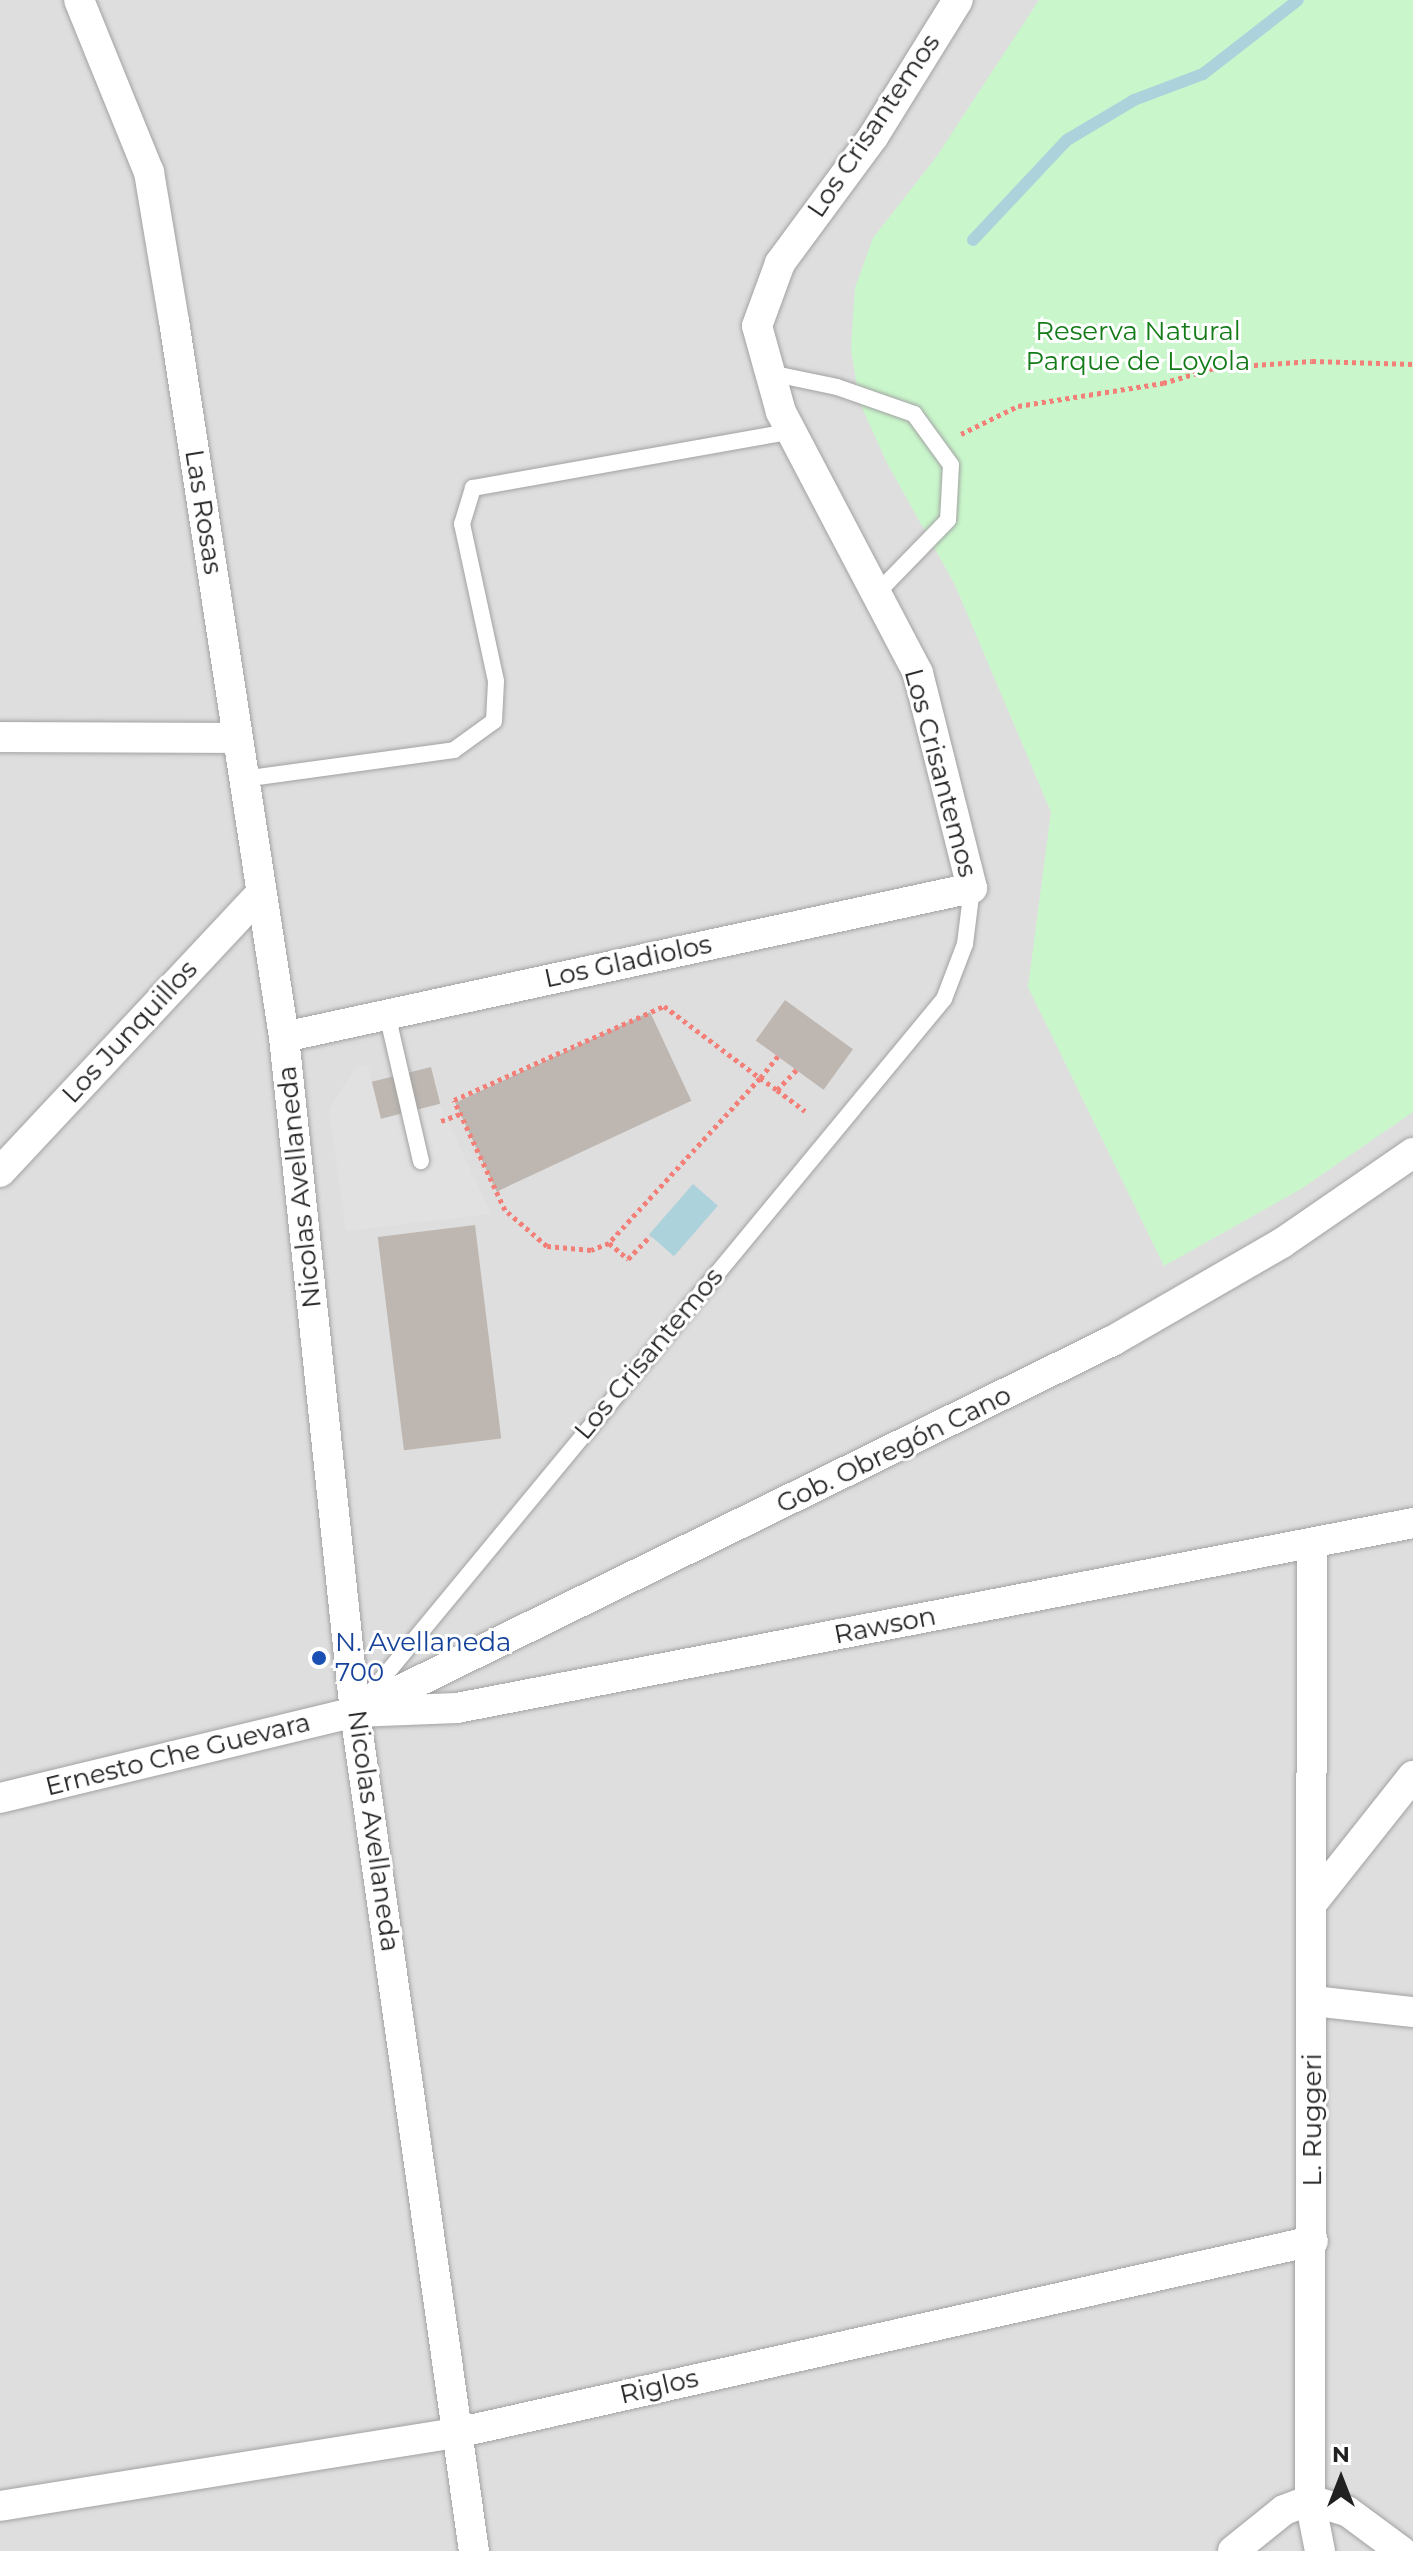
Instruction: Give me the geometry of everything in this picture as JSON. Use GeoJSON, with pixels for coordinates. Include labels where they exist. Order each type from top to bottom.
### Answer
{"type":"FeatureCollection","features":[{"type":"Feature","properties":{"kind":"street","name":"Los Crisantemos"},"geometry":{"type":"LineString","coordinates":[[958,0],[873,137],[780,263],[757,326],[770,373],[792,431],[918,673],[972,888]]}},
{"type":"Feature","properties":{"kind":"street","name":"Las Rosas"},"geometry":{"type":"LineString","coordinates":[[87,3],[149,172],[284,1037]]}},
{"type":"Feature","properties":{"kind":"street"},"geometry":{"type":"LineString","coordinates":[[0,737],[237,738]]}},
{"type":"Feature","properties":{"kind":"street","name":"Los Gladiolos"},"geometry":{"type":"LineString","coordinates":[[284,1037],[972,888]]}},
{"type":"Feature","properties":{"kind":"street","name":"Los Junquillos"},"geometry":{"type":"LineString","coordinates":[[0,1172],[261,893]]}},
{"type":"Feature","properties":{"kind":"street","name":"Nicolas Avellaneda"},"geometry":{"type":"LineString","coordinates":[[284,1037],[355,1712],[461,2432],[474,2551]]}},
{"type":"Feature","properties":{"kind":"street","name":"Gob. Obregón Cano"},"geometry":{"type":"LineString","coordinates":[[355,1712],[1114,1340],[1282,1243],[1413,1153]]}},
{"type":"Feature","properties":{"kind":"street","name":"Rawson"},"geometry":{"type":"LineString","coordinates":[[355,1712],[457,1708],[1413,1523]]}},
{"type":"Feature","properties":{"kind":"street","name":"L. Ruggeri"},"geometry":{"type":"LineString","coordinates":[[1312,1543],[1313,2241],[1310,2500],[1320,2551]]}},
{"type":"Feature","properties":{"kind":"street","name":"Ernesto Che Guevara"},"geometry":{"type":"LineString","coordinates":[[0,1798],[355,1712]]}},
{"type":"Feature","properties":{"kind":"street"},"geometry":{"type":"LineString","coordinates":[[1313,1902],[1413,1776]]}},
{"type":"Feature","properties":{"kind":"street"},"geometry":{"type":"LineString","coordinates":[[1313,2001],[1413,2012]]}},
{"type":"Feature","properties":{"kind":"street","name":"Riglos"},"geometry":{"type":"LineString","coordinates":[[0,2506],[461,2432],[1313,2241]]}},
{"type":"Feature","properties":{"kind":"street"},"geometry":{"type":"LineString","coordinates":[[1233,2551],[1284,2510],[1310,2500],[1347,2511],[1401,2551]]}},
{"type":"Feature","properties":{"kind":"lane"},"geometry":{"type":"LineString","coordinates":[[770,373],[837,387],[914,414],[951,465],[948,520],[876,594]]}},
{"type":"Feature","properties":{"kind":"lane"},"geometry":{"type":"LineString","coordinates":[[243,779],[454,750],[494,721],[496,681],[462,524],[473,488],[792,431]]}},
{"type":"Feature","properties":{"kind":"lane","name":"Los Crisantemos"},"geometry":{"type":"LineString","coordinates":[[355,1712],[944,999],[965,944],[972,888]]}},
{"type":"Feature","properties":{"kind":"lane"},"geometry":{"type":"LineString","coordinates":[[387,1014],[421,1161]]}},
{"type":"Feature","properties":{"kind":"path"},"geometry":{"type":"LineString","coordinates":[[937,445],[1018,406],[1163,383],[1214,368],[1312,361],[1413,364]]}},
{"type":"Feature","properties":{"kind":"path"},"geometry":{"type":"LineString","coordinates":[[778,1056],[760,1078],[609,1243],[571,1251],[547,1246],[523,1229],[505,1210],[454,1100],[664,1006],[760,1078],[805,1111]]}},
{"type":"Feature","properties":{"kind":"path"},"geometry":{"type":"LineString","coordinates":[[777,1090],[796,1070]]}},
{"type":"Feature","properties":{"kind":"path"},"geometry":{"type":"LineString","coordinates":[[609,1243],[628,1259],[650,1236]]}},
{"type":"Feature","properties":{"kind":"shaded area"},"geometry":{"type":"Polygon","coordinates":[[[0,0],[1413,0],[1413,2551],[0,2551],[0,0]]]}},
{"type":"Feature","properties":{"kind":"shaded area"},"geometry":{"type":"Polygon","coordinates":[[[368,1065],[380,1118],[440,1104],[491,1214],[346,1231],[329,1110],[355,1068],[368,1065]]]}},
{"type":"Feature","properties":{"kind":"green space","name":"Reserva Natural Parque de Loyola"},"geometry":{"type":"Polygon","coordinates":[[[1039,0],[1413,0],[1413,1112],[1301,1189],[1164,1266],[1028,987],[1051,812],[955,585],[887,463],[859,401],[851,348],[855,288],[873,238],[937,156],[1039,0]]]}},
{"type":"Feature","properties":{"kind":"water"},"geometry":{"type":"Polygon","coordinates":[[[693,1184],[718,1206],[674,1256],[649,1235],[693,1184]]]}},
{"type":"Feature","properties":{"kind":"building"},"geometry":{"type":"Polygon","coordinates":[[[785,1000],[853,1049],[824,1090],[756,1040],[785,1000]]]}},
{"type":"Feature","properties":{"kind":"building"},"geometry":{"type":"Polygon","coordinates":[[[650,1012],[691,1101],[497,1192],[455,1103],[650,1012]]]}},
{"type":"Feature","properties":{"kind":"building"},"geometry":{"type":"Polygon","coordinates":[[[431,1067],[440,1104],[381,1119],[372,1082],[431,1067]]]}},
{"type":"Feature","properties":{"kind":"building"},"geometry":{"type":"Polygon","coordinates":[[[475,1225],[501,1438],[404,1450],[378,1237],[475,1225]]]}},
{"type":"Feature","properties":{"kind":"waterway"},"geometry":{"type":"LineString","coordinates":[[973,240],[1067,140],[1134,100],[1203,74],[1298,0]]}},
{"type":"Feature","properties":{"kind":"place","name":"N. Avellaneda 700"},"geometry":{"type":"Point","coordinates":[319,1658]}}]}
